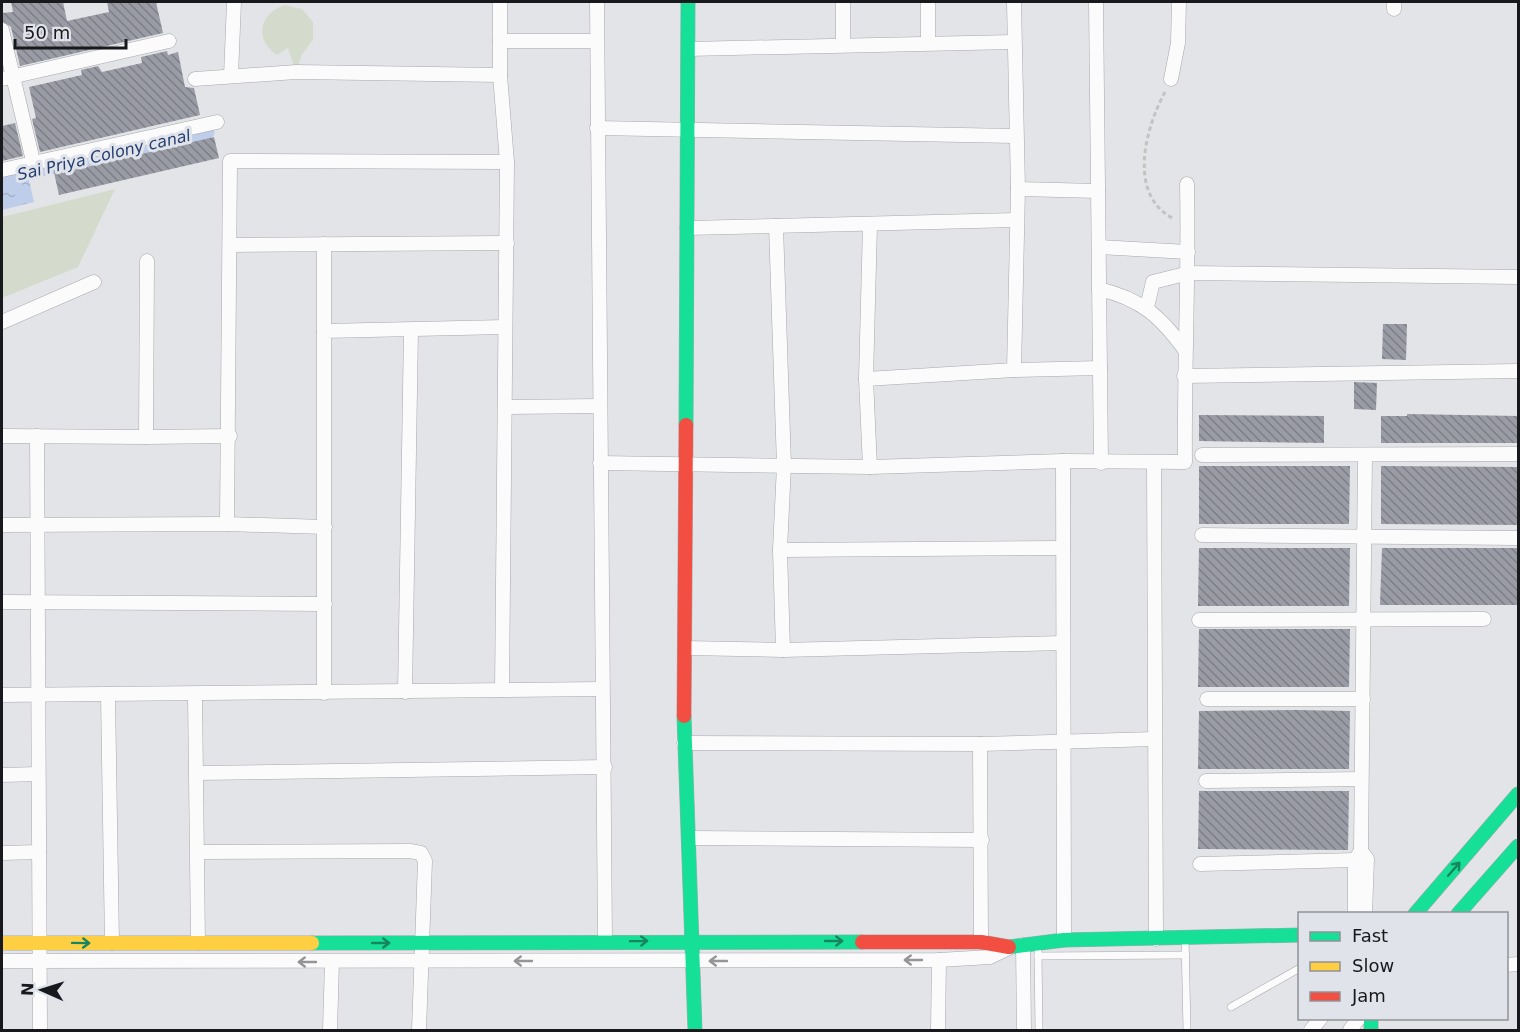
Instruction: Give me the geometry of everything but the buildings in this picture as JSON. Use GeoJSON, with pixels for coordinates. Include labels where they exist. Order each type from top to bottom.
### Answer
{"type":"FeatureCollection","features":[{"type":"Feature","properties":{"kind":"street"},"geometry":{"type":"LineString","coordinates":[[231,76],[234,2]]}},
{"type":"Feature","properties":{"kind":"street"},"geometry":{"type":"LineString","coordinates":[[500,2],[500,75],[507,162],[505,327],[507,407],[502,690]]}},
{"type":"Feature","properties":{"kind":"street"},"geometry":{"type":"LineString","coordinates":[[597,2],[605,942]]}},
{"type":"Feature","properties":{"kind":"street"},"geometry":{"type":"LineString","coordinates":[[688,2],[684,743],[695,1030]]}},
{"type":"Feature","properties":{"kind":"street"},"geometry":{"type":"LineString","coordinates":[[843,2],[843,45]]}},
{"type":"Feature","properties":{"kind":"street"},"geometry":{"type":"LineString","coordinates":[[928,2],[928,44]]}},
{"type":"Feature","properties":{"kind":"street"},"geometry":{"type":"LineString","coordinates":[[1014,2],[1013,42],[1018,189],[1014,370]]}},
{"type":"Feature","properties":{"kind":"street"},"geometry":{"type":"LineString","coordinates":[[1096,2],[1101,463]]}},
{"type":"Feature","properties":{"kind":"street"},"geometry":{"type":"LineString","coordinates":[[1171,80],[1178,43],[1179,2]]}},
{"type":"Feature","properties":{"kind":"street"},"geometry":{"type":"LineString","coordinates":[[2,30],[7,78],[33,161]]}},
{"type":"Feature","properties":{"kind":"street"},"geometry":{"type":"LineString","coordinates":[[7,78],[169,41]]}},
{"type":"Feature","properties":{"kind":"street"},"geometry":{"type":"LineString","coordinates":[[500,41],[596,42]]}},
{"type":"Feature","properties":{"kind":"street"},"geometry":{"type":"LineString","coordinates":[[688,49],[1013,42]]}},
{"type":"Feature","properties":{"kind":"street"},"geometry":{"type":"LineString","coordinates":[[195,79],[296,72],[500,75]]}},
{"type":"Feature","properties":{"kind":"street"},"geometry":{"type":"LineString","coordinates":[[2,170],[33,161],[217,122]]}},
{"type":"Feature","properties":{"kind":"street"},"geometry":{"type":"LineString","coordinates":[[597,128],[1016,136]]}},
{"type":"Feature","properties":{"kind":"street"},"geometry":{"type":"LineString","coordinates":[[227,524],[230,436],[230,161],[507,162]]}},
{"type":"Feature","properties":{"kind":"street"},"geometry":{"type":"LineString","coordinates":[[600,463],[870,467],[1063,461],[1154,464],[1185,462],[1184,376],[1189,273],[1187,184]]}},
{"type":"Feature","properties":{"kind":"street"},"geometry":{"type":"LineString","coordinates":[[1018,189],[1098,191]]}},
{"type":"Feature","properties":{"kind":"street"},"geometry":{"type":"LineString","coordinates":[[687,228],[1016,220]]}},
{"type":"Feature","properties":{"kind":"street"},"geometry":{"type":"LineString","coordinates":[[870,224],[866,379],[870,467]]}},
{"type":"Feature","properties":{"kind":"street"},"geometry":{"type":"LineString","coordinates":[[776,226],[784,465],[780,550],[783,650]]}},
{"type":"Feature","properties":{"kind":"street"},"geometry":{"type":"LineString","coordinates":[[230,245],[507,243]]}},
{"type":"Feature","properties":{"kind":"street"},"geometry":{"type":"LineString","coordinates":[[324,244],[324,693]]}},
{"type":"Feature","properties":{"kind":"street"},"geometry":{"type":"LineString","coordinates":[[1099,247],[1188,252]]}},
{"type":"Feature","properties":{"kind":"street"},"geometry":{"type":"LineString","coordinates":[[146,437],[147,261]]}},
{"type":"Feature","properties":{"kind":"street"},"geometry":{"type":"LineString","coordinates":[[1147,307],[1153,282],[1189,273],[1518,277]]}},
{"type":"Feature","properties":{"kind":"street"},"geometry":{"type":"LineString","coordinates":[[2,322],[94,282]]}},
{"type":"Feature","properties":{"kind":"street"},"geometry":{"type":"LineString","coordinates":[[1099,290],[1119,294],[1147,307],[1185,350]]}},
{"type":"Feature","properties":{"kind":"street"},"geometry":{"type":"LineString","coordinates":[[324,331],[411,331],[505,327]]}},
{"type":"Feature","properties":{"kind":"street"},"geometry":{"type":"LineString","coordinates":[[405,692],[411,331]]}},
{"type":"Feature","properties":{"kind":"street"},"geometry":{"type":"LineString","coordinates":[[866,379],[1014,370],[1100,368]]}},
{"type":"Feature","properties":{"kind":"street"},"geometry":{"type":"LineString","coordinates":[[1184,376],[1518,371]]}},
{"type":"Feature","properties":{"kind":"street"},"geometry":{"type":"LineString","coordinates":[[507,407],[599,406]]}},
{"type":"Feature","properties":{"kind":"street"},"geometry":{"type":"LineString","coordinates":[[2,436],[230,436]]}},
{"type":"Feature","properties":{"kind":"street"},"geometry":{"type":"LineString","coordinates":[[37,436],[36,602],[40,1030]]}},
{"type":"Feature","properties":{"kind":"street"},"geometry":{"type":"LineString","coordinates":[[1202,455],[1518,454]]}},
{"type":"Feature","properties":{"kind":"street"},"geometry":{"type":"LineString","coordinates":[[1355,912],[1361,779],[1365,455]]}},
{"type":"Feature","properties":{"kind":"street"},"geometry":{"type":"LineString","coordinates":[[1063,461],[1064,940]]}},
{"type":"Feature","properties":{"kind":"street"},"geometry":{"type":"LineString","coordinates":[[1154,464],[1156,939]]}},
{"type":"Feature","properties":{"kind":"street"},"geometry":{"type":"LineString","coordinates":[[2,525],[227,524],[325,527]]}},
{"type":"Feature","properties":{"kind":"street"},"geometry":{"type":"LineString","coordinates":[[1202,535],[1518,538]]}},
{"type":"Feature","properties":{"kind":"street"},"geometry":{"type":"LineString","coordinates":[[780,550],[1064,548]]}},
{"type":"Feature","properties":{"kind":"street"},"geometry":{"type":"LineString","coordinates":[[2,602],[325,604]]}},
{"type":"Feature","properties":{"kind":"street"},"geometry":{"type":"LineString","coordinates":[[1199,620],[1484,619]]}},
{"type":"Feature","properties":{"kind":"street"},"geometry":{"type":"LineString","coordinates":[[685,648],[783,650],[1062,643]]}},
{"type":"Feature","properties":{"kind":"street"},"geometry":{"type":"LineString","coordinates":[[2,695],[37,697],[602,689]]}},
{"type":"Feature","properties":{"kind":"street"},"geometry":{"type":"LineString","coordinates":[[195,694],[198,772],[198,943]]}},
{"type":"Feature","properties":{"kind":"street"},"geometry":{"type":"LineString","coordinates":[[108,696],[112,943]]}},
{"type":"Feature","properties":{"kind":"street"},"geometry":{"type":"LineString","coordinates":[[1207,699],[1362,699]]}},
{"type":"Feature","properties":{"kind":"street"},"geometry":{"type":"LineString","coordinates":[[684,743],[980,744],[1155,739]]}},
{"type":"Feature","properties":{"kind":"street"},"geometry":{"type":"LineString","coordinates":[[980,744],[981,942]]}},
{"type":"Feature","properties":{"kind":"street"},"geometry":{"type":"LineString","coordinates":[[198,772],[605,767]]}},
{"type":"Feature","properties":{"kind":"street"},"geometry":{"type":"LineString","coordinates":[[2,775],[38,774]]}},
{"type":"Feature","properties":{"kind":"street"},"geometry":{"type":"LineString","coordinates":[[1206,781],[1361,779]]}},
{"type":"Feature","properties":{"kind":"street"},"geometry":{"type":"LineString","coordinates":[[1417,912],[1518,795]]}},
{"type":"Feature","properties":{"kind":"street"},"geometry":{"type":"LineString","coordinates":[[689,838],[982,840]]}},
{"type":"Feature","properties":{"kind":"street"},"geometry":{"type":"LineString","coordinates":[[1460,912],[1518,846]]}},
{"type":"Feature","properties":{"kind":"street"},"geometry":{"type":"LineString","coordinates":[[198,852],[410,851],[421,853],[425,861],[419,1030]]}},
{"type":"Feature","properties":{"kind":"street"},"geometry":{"type":"LineString","coordinates":[[2,853],[39,852]]}},
{"type":"Feature","properties":{"kind":"street"},"geometry":{"type":"LineString","coordinates":[[1200,864],[1358,856],[1367,860],[1365,912]]}},
{"type":"Feature","properties":{"kind":"street"},"geometry":{"type":"LineString","coordinates":[[2,943],[422,943],[693,940],[981,942],[1038,949],[1064,940],[1298,934]]}},
{"type":"Feature","properties":{"kind":"street"},"geometry":{"type":"LineString","coordinates":[[2,961],[939,960],[990,957],[1017,946]]}},
{"type":"Feature","properties":{"kind":"street"},"geometry":{"type":"LineString","coordinates":[[1017,946],[1023,1030]]}},
{"type":"Feature","properties":{"kind":"street"},"geometry":{"type":"LineString","coordinates":[[938,1030],[939,960]]}},
{"type":"Feature","properties":{"kind":"street"},"geometry":{"type":"LineString","coordinates":[[330,1030],[332,962]]}},
{"type":"Feature","properties":{"kind":"lane"},"geometry":{"type":"LineString","coordinates":[[1185,938],[1187,1030]]}},
{"type":"Feature","properties":{"kind":"lane"},"geometry":{"type":"LineString","coordinates":[[1038,1030],[1038,949],[1186,955]]}},
{"type":"Feature","properties":{"kind":"lane"},"geometry":{"type":"LineString","coordinates":[[1231,1007],[1298,969]]}},
{"type":"Feature","properties":{"kind":"path"},"geometry":{"type":"LineString","coordinates":[[1171,80],[1156,109],[1147,142],[1146,189],[1153,205],[1163,214],[1188,223]]}},
{"type":"Feature","properties":{"kind":"green space"},"geometry":{"type":"Polygon","coordinates":[[[285,5],[302,9],[313,22],[313,40],[302,54],[296,72],[288,48],[277,55],[265,42],[263,35],[265,20],[276,9],[285,5]]]}},
{"type":"Feature","properties":{"kind":"green space"},"geometry":{"type":"Polygon","coordinates":[[[115,189],[78,267],[2,298],[2,217],[115,189]]]}},
{"type":"Feature","properties":{"kind":"water"},"geometry":{"type":"Polygon","coordinates":[[[28,176],[34,202],[2,210],[2,183],[28,176]]]}},
{"type":"Feature","properties":{"kind":"waterway","name":"Sai Priya Colony canal"},"geometry":{"type":"LineString","coordinates":[[2,178],[207,132]]}},
{"type":"Feature","properties":{"kind":"traffic: fast"},"geometry":{"type":"LineString","coordinates":[[686,425],[688,2]]}},
{"type":"Feature","properties":{"kind":"traffic: fast"},"geometry":{"type":"LineString","coordinates":[[684,716],[695,1030]]}},
{"type":"Feature","properties":{"kind":"traffic: fast"},"geometry":{"type":"LineString","coordinates":[[1417,912],[1518,794]]}},
{"type":"Feature","properties":{"kind":"traffic: fast"},"geometry":{"type":"LineString","coordinates":[[1460,912],[1518,846]]}},
{"type":"Feature","properties":{"kind":"traffic: fast"},"geometry":{"type":"LineString","coordinates":[[1009,947],[1064,940],[1298,935]]}},
{"type":"Feature","properties":{"kind":"traffic: fast"},"geometry":{"type":"LineString","coordinates":[[312,943],[862,942]]}},
{"type":"Feature","properties":{"kind":"traffic: fast"},"geometry":{"type":"LineString","coordinates":[[1371,1020],[1371,1030]]}},
{"type":"Feature","properties":{"kind":"traffic: slow"},"geometry":{"type":"LineString","coordinates":[[2,943],[312,943]]}},
{"type":"Feature","properties":{"kind":"traffic: jam"},"geometry":{"type":"LineString","coordinates":[[684,716],[686,425]]}},
{"type":"Feature","properties":{"kind":"traffic: jam"},"geometry":{"type":"LineString","coordinates":[[862,942],[981,942],[1009,947]]}}]}
